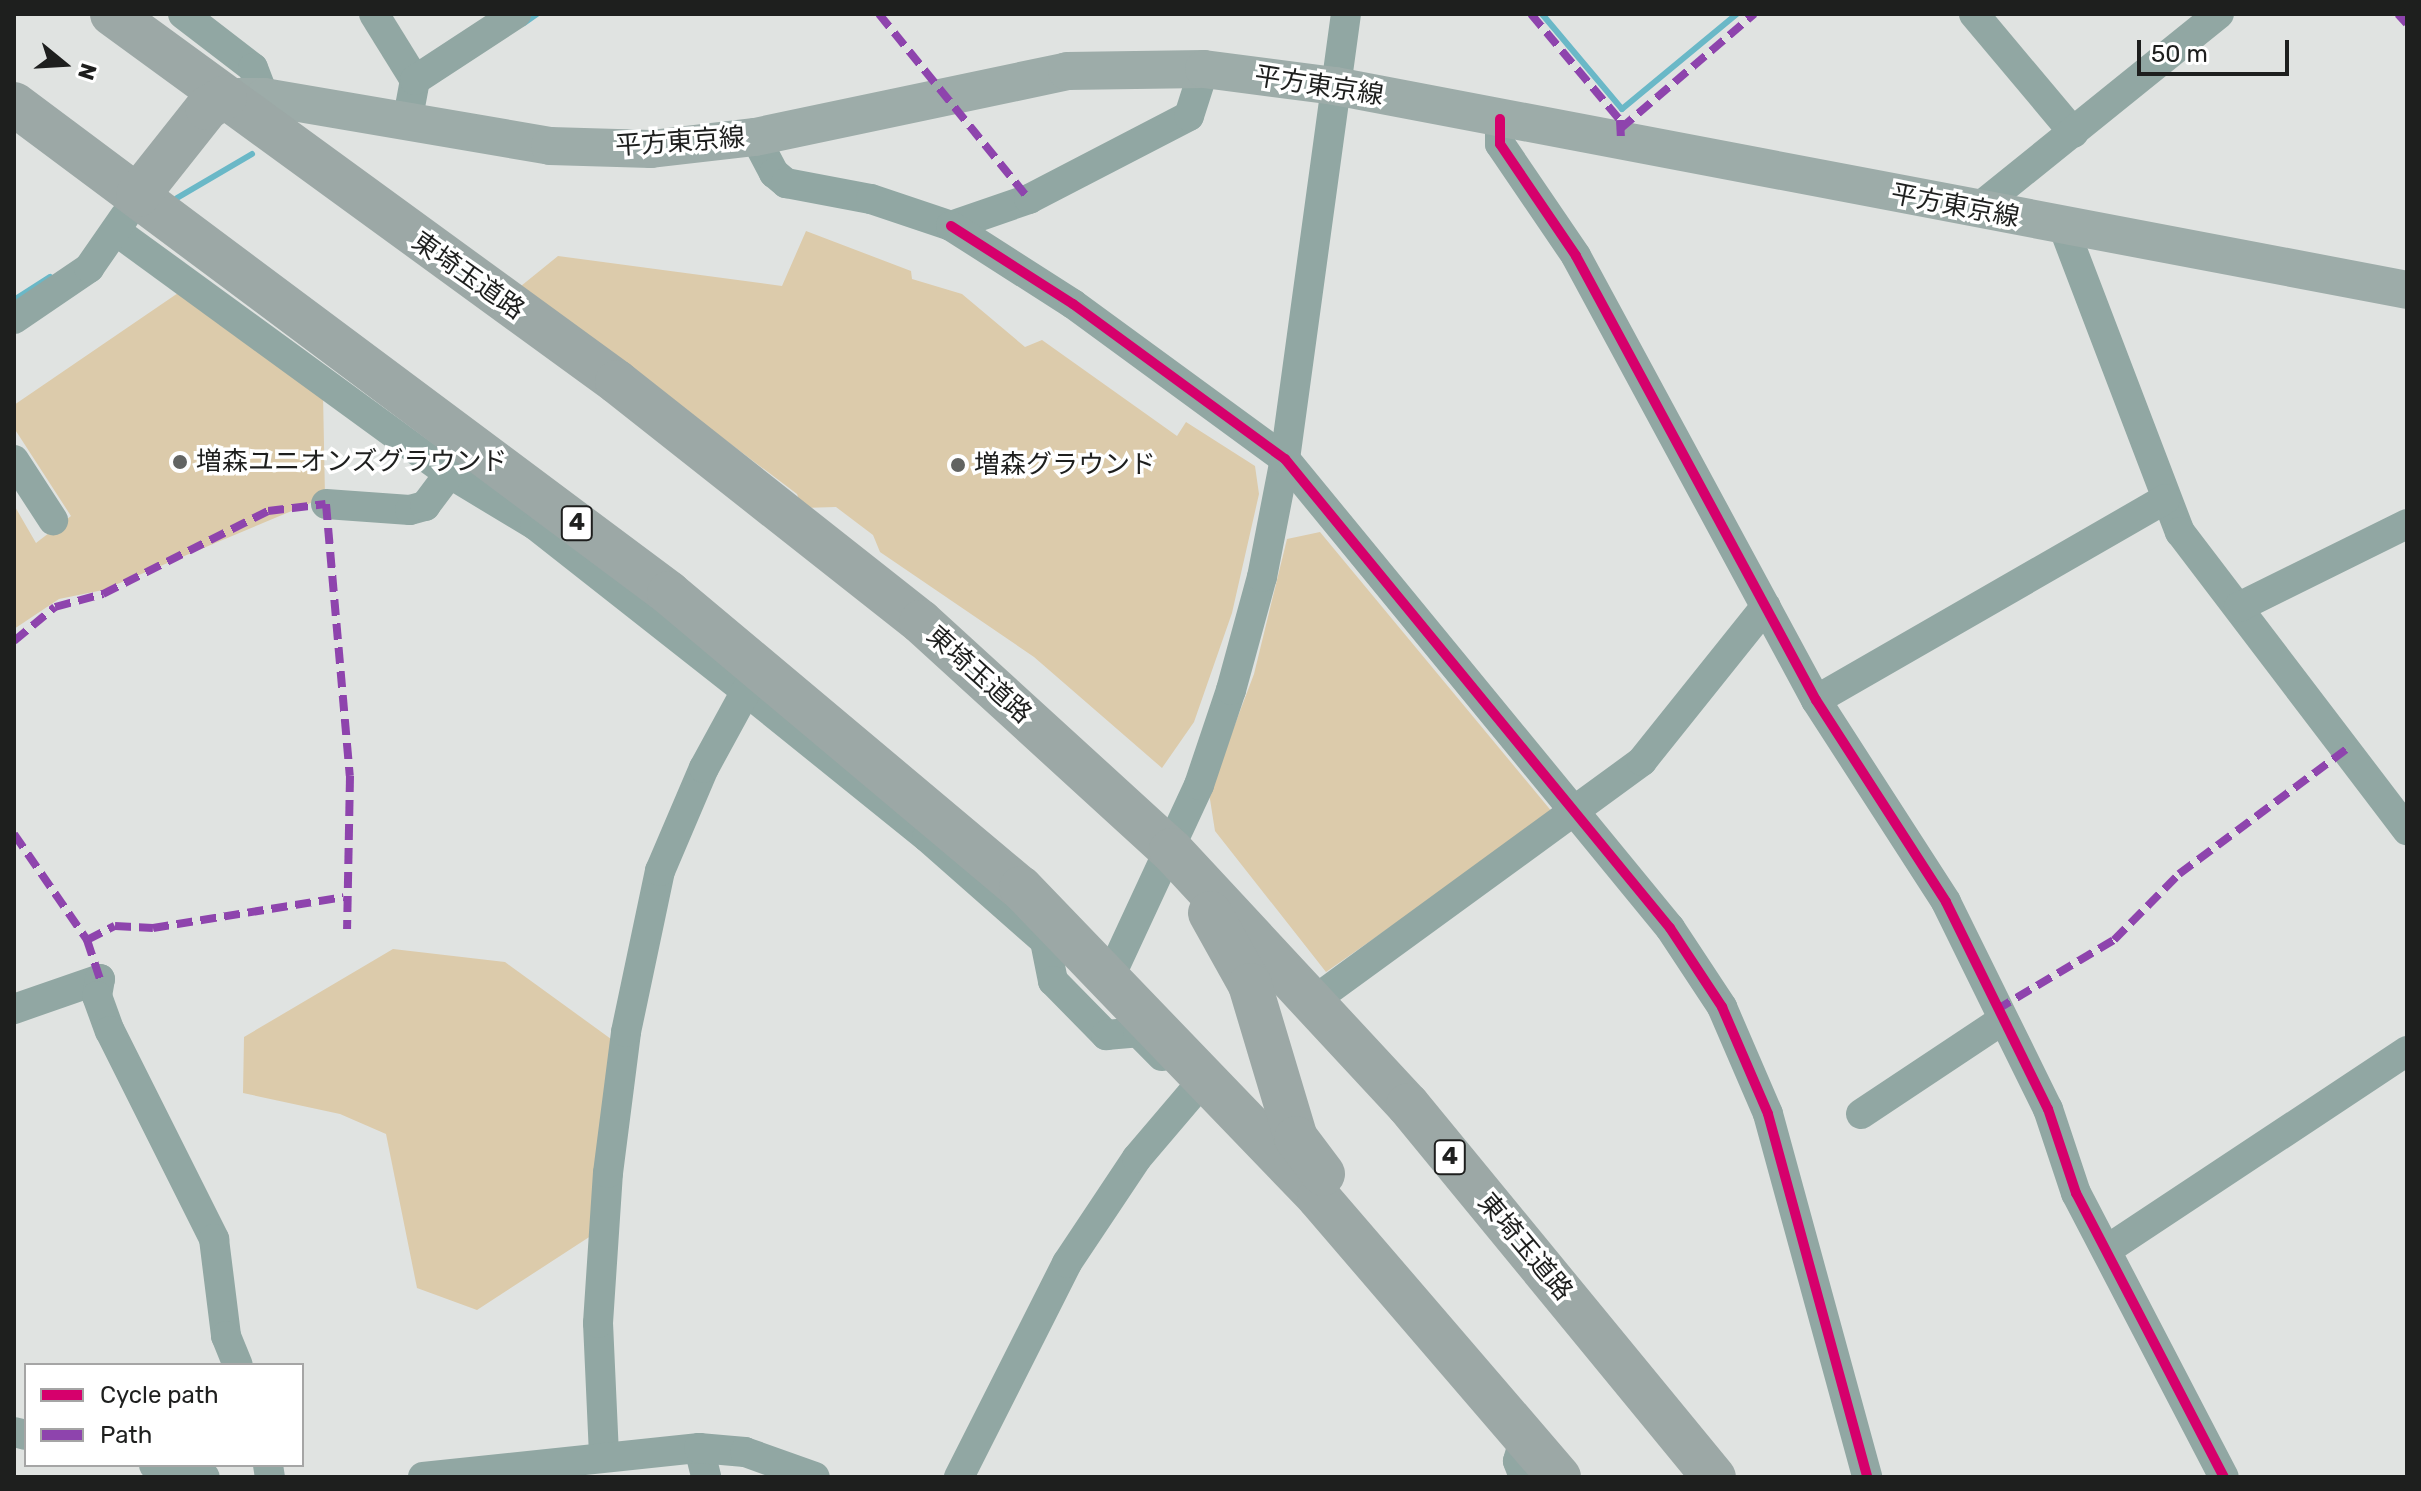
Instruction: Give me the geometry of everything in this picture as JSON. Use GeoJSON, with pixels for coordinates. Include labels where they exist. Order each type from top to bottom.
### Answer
{"type":"FeatureCollection","features":[{"type":"Feature","properties":{"kind":"highway","name":"東埼玉道路"},"geometry":{"type":"LineString","coordinates":[[112,14],[245,97],[321,171],[617,382],[921,622],[1171,850],[1408,1105],[1714,1477]]}},
{"type":"Feature","properties":{"kind":"highway"},"geometry":{"type":"LineString","coordinates":[[127,213],[207,108],[245,97]]}},
{"type":"Feature","properties":{"kind":"highway","name":"4"},"geometry":{"type":"LineString","coordinates":[[14,104],[127,213],[460,459],[669,593],[1021,888],[1109,979],[1200,1083],[1377,1263],[1524,1457],[1559,1477]]}},
{"type":"Feature","properties":{"kind":"highway"},"geometry":{"type":"LineString","coordinates":[[1171,850],[1250,985],[1296,1138],[1335,1188],[1377,1263]]}},
{"type":"Feature","properties":{"kind":"main road","name":"平方東京線"},"geometry":{"type":"LineString","coordinates":[[245,97],[550,146],[651,149],[755,137],[1067,71],[1204,69],[1335,86],[2407,290]]}},
{"type":"Feature","properties":{"kind":"main road"},"geometry":{"type":"LineString","coordinates":[[321,171],[317,148],[321,136],[334,122],[355,114]]}},
{"type":"Feature","properties":{"kind":"street"},"geometry":{"type":"LineString","coordinates":[[183,14],[253,68],[245,97]]}},
{"type":"Feature","properties":{"kind":"street"},"geometry":{"type":"LineString","coordinates":[[374,14],[415,80],[407,123]]}},
{"type":"Feature","properties":{"kind":"street"},"geometry":{"type":"LineString","coordinates":[[415,80],[516,14]]}},
{"type":"Feature","properties":{"kind":"street"},"geometry":{"type":"LineString","coordinates":[[1109,979],[1171,850],[1236,675],[1285,459],[1346,14]]}},
{"type":"Feature","properties":{"kind":"street"},"geometry":{"type":"LineString","coordinates":[[1974,14],[2074,133]]}},
{"type":"Feature","properties":{"kind":"street"},"geometry":{"type":"LineString","coordinates":[[1977,209],[2219,14]]}},
{"type":"Feature","properties":{"kind":"street"},"geometry":{"type":"LineString","coordinates":[[951,226],[1029,199],[1189,116],[1204,69]]}},
{"type":"Feature","properties":{"kind":"street"},"geometry":{"type":"LineString","coordinates":[[1500,119],[1500,144],[1576,256],[1634,354],[1816,700],[1946,902],[2001,1021],[2048,1109],[2076,1193],[2108,1249],[2224,1477]]}},
{"type":"Feature","properties":{"kind":"street"},"geometry":{"type":"LineString","coordinates":[[755,137],[774,173],[786,183],[871,199],[951,226],[1073,304],[1285,459],[1576,810],[1699,971],[1746,1055],[1786,1170],[1867,1477]]}},
{"type":"Feature","properties":{"kind":"street"},"geometry":{"type":"LineString","coordinates":[[14,319],[89,268],[127,213]]}},
{"type":"Feature","properties":{"kind":"street"},"geometry":{"type":"LineString","coordinates":[[2063,226],[2180,532],[2407,830]]}},
{"type":"Feature","properties":{"kind":"street"},"geometry":{"type":"LineString","coordinates":[[326,504],[410,510],[432,499],[460,459],[535,525],[927,837],[1045,941],[1053,981],[1106,1035],[1138,1032],[1200,1083],[1137,1158],[1067,1263],[959,1477]]}},
{"type":"Feature","properties":{"kind":"street"},"geometry":{"type":"LineString","coordinates":[[14,460],[53,520]]}},
{"type":"Feature","properties":{"kind":"street"},"geometry":{"type":"LineString","coordinates":[[1816,700],[2165,499]]}},
{"type":"Feature","properties":{"kind":"street"},"geometry":{"type":"LineString","coordinates":[[2239,607],[2407,524]]}},
{"type":"Feature","properties":{"kind":"street"},"geometry":{"type":"LineString","coordinates":[[1327,991],[1642,761],[1766,606]]}},
{"type":"Feature","properties":{"kind":"street"},"geometry":{"type":"LineString","coordinates":[[604,1455],[598,1323],[608,1173],[626,1032],[660,871],[704,768],[746,691]]}},
{"type":"Feature","properties":{"kind":"street"},"geometry":{"type":"LineString","coordinates":[[14,1009],[100,979],[97,996],[110,1031],[214,1239],[226,1336],[237,1363]]}},
{"type":"Feature","properties":{"kind":"street"},"geometry":{"type":"LineString","coordinates":[[1861,1114],[2001,1021]]}},
{"type":"Feature","properties":{"kind":"street"},"geometry":{"type":"LineString","coordinates":[[2108,1249],[2407,1051]]}},
{"type":"Feature","properties":{"kind":"street"},"geometry":{"type":"LineString","coordinates":[[699,1448],[706,1477]]}},
{"type":"Feature","properties":{"kind":"street"},"geometry":{"type":"LineString","coordinates":[[423,1477],[604,1455],[699,1448],[745,1452],[815,1477]]}},
{"type":"Feature","properties":{"kind":"street"},"geometry":{"type":"LineString","coordinates":[[162,1467],[205,1477]]}},
{"type":"Feature","properties":{"kind":"shaded area","name":"増森グラウンド"},"geometry":{"type":"Polygon","coordinates":[[[806,231],[911,271],[912,279],[962,294],[1025,347],[1042,340],[1177,436],[1186,422],[1255,466],[1259,494],[1232,613],[1194,722],[1162,768],[1034,657],[880,552],[873,535],[836,507],[802,508],[797,494],[521,286],[558,256],[782,286],[806,231]]]}},
{"type":"Feature","properties":{"kind":"shaded area","name":"増森ユニオンズグラウンド"},"geometry":{"type":"Polygon","coordinates":[[[181,291],[323,393],[325,497],[103,590],[59,599],[14,629],[14,505],[36,543],[71,516],[14,428],[14,405],[181,291]]]}},
{"type":"Feature","properties":{"kind":"shaded area"},"geometry":{"type":"Polygon","coordinates":[[[1320,532],[1553,813],[1326,972],[1215,831],[1209,793],[1254,674],[1287,539],[1320,532]]]}},
{"type":"Feature","properties":{"kind":"shaded area"},"geometry":{"type":"Polygon","coordinates":[[[393,949],[505,962],[611,1039],[600,1230],[477,1310],[417,1288],[386,1134],[340,1114],[243,1093],[244,1037],[393,949]]]}},
{"type":"Feature","properties":{"kind":"waterway"},"geometry":{"type":"LineString","coordinates":[[524,23],[537,14]]}},
{"type":"Feature","properties":{"kind":"waterway"},"geometry":{"type":"LineString","coordinates":[[1542,14],[1622,109],[1737,14]]}},
{"type":"Feature","properties":{"kind":"waterway"},"geometry":{"type":"LineString","coordinates":[[177,198],[252,154]]}},
{"type":"Feature","properties":{"kind":"waterway"},"geometry":{"type":"LineString","coordinates":[[14,300],[50,277]]}},
{"type":"Feature","properties":{"kind":"marked path"},"geometry":{"type":"LineString","coordinates":[[879,14],[1029,199]]}},
{"type":"Feature","properties":{"kind":"marked path"},"geometry":{"type":"LineString","coordinates":[[1531,14],[1620,120],[1621,142]]}},
{"type":"Feature","properties":{"kind":"marked path"},"geometry":{"type":"LineString","coordinates":[[1620,129],[1754,14]]}},
{"type":"Feature","properties":{"kind":"marked path"},"geometry":{"type":"LineString","coordinates":[[2398,14],[2407,24]]}},
{"type":"Feature","properties":{"kind":"marked path"},"geometry":{"type":"LineString","coordinates":[[14,641],[55,607],[103,594],[268,511],[326,504],[350,776],[347,929]]}},
{"type":"Feature","properties":{"kind":"marked path"},"geometry":{"type":"LineString","coordinates":[[1996,1010],[2114,940],[2179,874],[2348,748]]}},
{"type":"Feature","properties":{"kind":"marked path"},"geometry":{"type":"LineString","coordinates":[[14,834],[87,940],[100,979]]}},
{"type":"Feature","properties":{"kind":"marked path"},"geometry":{"type":"LineString","coordinates":[[87,940],[115,926],[153,928],[344,897]]}},
{"type":"Feature","properties":{"kind":"cycle path"},"geometry":{"type":"LineString","coordinates":[[1500,119],[1500,144],[1576,256],[1816,700],[1946,902],[2048,1109],[2076,1193],[2224,1477]]}},
{"type":"Feature","properties":{"kind":"cycle path"},"geometry":{"type":"LineString","coordinates":[[951,226],[1073,304],[1285,459],[1670,928],[1722,1007],[1768,1114],[1867,1477]]}},
{"type":"Feature","properties":{"kind":"place","name":"増森ユニオンズグラウンド"},"geometry":{"type":"Point","coordinates":[180,462]}},
{"type":"Feature","properties":{"kind":"place","name":"増森グラウンド"},"geometry":{"type":"Point","coordinates":[958,465]}}]}
